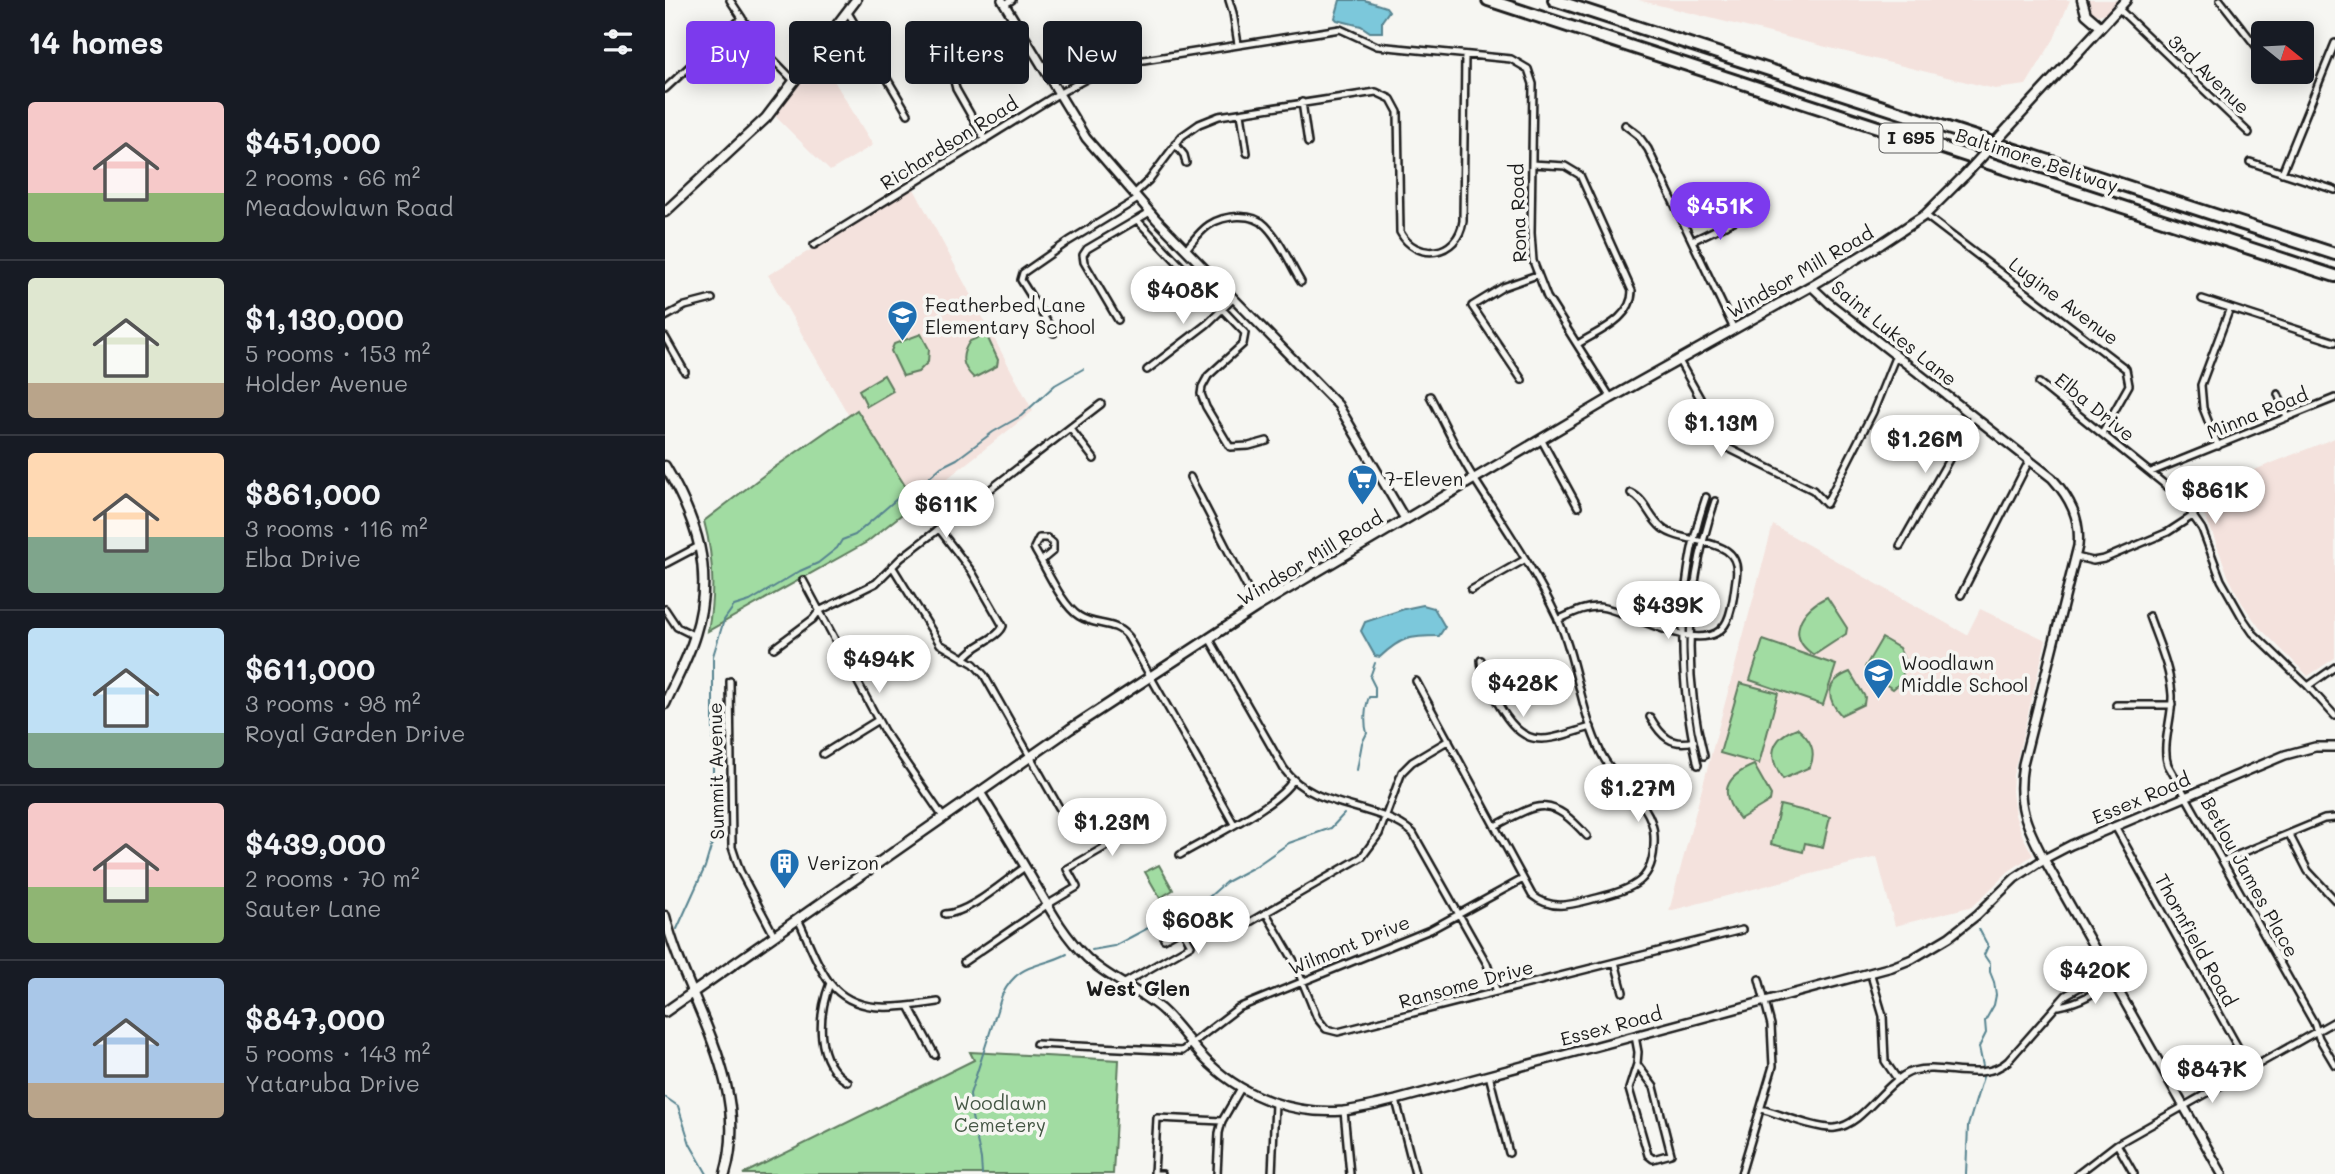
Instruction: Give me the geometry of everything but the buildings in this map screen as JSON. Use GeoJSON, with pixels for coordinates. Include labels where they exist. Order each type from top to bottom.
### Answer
{"type":"FeatureCollection","features":[{"type":"Feature","properties":{"kind":"highway","name":"Baltimore Beltway"},"geometry":{"type":"LineString","coordinates":[[1487,0],[2335,276]]}},
{"type":"Feature","properties":{"kind":"highway","name":"Baltimore Beltway"},"geometry":{"type":"LineString","coordinates":[[1553,0],[2335,254]]}},
{"type":"Feature","properties":{"kind":"main road"},"geometry":{"type":"LineString","coordinates":[[839,21],[856,0]]}},
{"type":"Feature","properties":{"kind":"main road"},"geometry":{"type":"LineString","coordinates":[[2082,0],[2085,14],[2101,27]]}},
{"type":"Feature","properties":{"kind":"main road","name":"Windsor Mill Road"},"geometry":{"type":"LineString","coordinates":[[665,1012],[1030,757],[1257,607],[1733,327],[1811,286],[1925,215],[2126,0]]}},
{"type":"Feature","properties":{"kind":"main road"},"geometry":{"type":"LineString","coordinates":[[665,212],[766,118],[793,84]]}},
{"type":"Feature","properties":{"kind":"main road"},"geometry":{"type":"LineString","coordinates":[[665,466],[686,503],[700,546],[703,588],[695,636],[665,704]]}},
{"type":"Feature","properties":{"kind":"main road"},"geometry":{"type":"LineString","coordinates":[[665,916],[676,956],[716,1051],[728,1089],[731,1135],[725,1174]]}},
{"type":"Feature","properties":{"kind":"street"},"geometry":{"type":"LineString","coordinates":[[730,0],[762,48],[789,76]]}},
{"type":"Feature","properties":{"kind":"street"},"geometry":{"type":"LineString","coordinates":[[1229,0],[1238,44]]}},
{"type":"Feature","properties":{"kind":"street"},"geometry":{"type":"LineString","coordinates":[[2220,0],[2251,40]]}},
{"type":"Feature","properties":{"kind":"street"},"geometry":{"type":"LineString","coordinates":[[1006,1],[1016,21]]}},
{"type":"Feature","properties":{"kind":"street","name":"3rd Avenue"},"geometry":{"type":"LineString","coordinates":[[2118,8],[2249,133]]}},
{"type":"Feature","properties":{"kind":"street"},"geometry":{"type":"LineString","coordinates":[[846,11],[908,114]]}},
{"type":"Feature","properties":{"kind":"street"},"geometry":{"type":"LineString","coordinates":[[665,89],[742,18]]}},
{"type":"Feature","properties":{"kind":"street","name":"Richardson Road"},"geometry":{"type":"LineString","coordinates":[[814,245],[1058,94],[1111,65],[1238,44],[1340,29],[1377,46],[1511,59],[1528,69],[1533,84],[1533,133]]}},
{"type":"Feature","properties":{"kind":"street"},"geometry":{"type":"LineString","coordinates":[[2282,173],[2335,43]]}},
{"type":"Feature","properties":{"kind":"street"},"geometry":{"type":"LineString","coordinates":[[1029,45],[1086,138],[1136,197],[1338,405],[1405,519]]}},
{"type":"Feature","properties":{"kind":"street"},"geometry":{"type":"LineString","coordinates":[[1054,333],[1021,280],[1023,273],[1136,197],[1175,144],[1199,124],[1219,116],[1376,92],[1391,99],[1396,105],[1400,120],[1399,232],[1408,245],[1415,248],[1425,251],[1446,249],[1459,237],[1463,221],[1465,55]]}},
{"type":"Feature","properties":{"kind":"street"},"geometry":{"type":"LineString","coordinates":[[955,84],[985,140]]}},
{"type":"Feature","properties":{"kind":"street"},"geometry":{"type":"LineString","coordinates":[[1302,102],[1308,143]]}},
{"type":"Feature","properties":{"kind":"street"},"geometry":{"type":"LineString","coordinates":[[1241,113],[1247,153]]}},
{"type":"Feature","properties":{"kind":"street"},"geometry":{"type":"LineString","coordinates":[[1625,125],[1638,135],[1648,149],[1733,327]]}},
{"type":"Feature","properties":{"kind":"street","name":"Rona Road"},"geometry":{"type":"LineString","coordinates":[[1533,133],[1531,248],[1537,275],[1547,297],[1611,398]]}},
{"type":"Feature","properties":{"kind":"street"},"geometry":{"type":"LineString","coordinates":[[1175,144],[1184,155],[1186,163]]}},
{"type":"Feature","properties":{"kind":"street"},"geometry":{"type":"LineString","coordinates":[[2249,162],[2335,190]]}},
{"type":"Feature","properties":{"kind":"street"},"geometry":{"type":"LineString","coordinates":[[1532,164],[1565,166],[1580,175],[1632,291],[1631,302],[1624,313],[1578,344]]}},
{"type":"Feature","properties":{"kind":"street"},"geometry":{"type":"LineString","coordinates":[[1118,320],[1084,262],[1083,255],[1087,249],[1150,212]]}},
{"type":"Feature","properties":{"kind":"street","name":"Lugine Avenue"},"geometry":{"type":"LineString","coordinates":[[1925,215],[2126,369],[2129,380],[2127,390],[2102,433]]}},
{"type":"Feature","properties":{"kind":"street"},"geometry":{"type":"LineString","coordinates":[[1186,249],[1205,228],[1219,220],[1243,217],[1257,219],[1271,232],[1301,282]]}},
{"type":"Feature","properties":{"kind":"street"},"geometry":{"type":"LineString","coordinates":[[1692,241],[1738,219]]}},
{"type":"Feature","properties":{"kind":"street"},"geometry":{"type":"LineString","coordinates":[[1138,221],[1243,330],[1245,340],[1208,376],[1202,387],[1202,399],[1230,447],[1249,446],[1267,440]]}},
{"type":"Feature","properties":{"kind":"street"},"geometry":{"type":"LineString","coordinates":[[1522,380],[1472,306],[1503,287],[1537,275]]}},
{"type":"Feature","properties":{"kind":"street","name":"Saint Lukes Lane"},"geometry":{"type":"LineString","coordinates":[[1811,286],[2052,478],[2069,499],[2078,524],[2076,557],[2021,776],[2023,813],[2044,859],[2222,1174]]}},
{"type":"Feature","properties":{"kind":"street"},"geometry":{"type":"LineString","coordinates":[[1147,370],[1234,298]]}},
{"type":"Feature","properties":{"kind":"street"},"geometry":{"type":"LineString","coordinates":[[665,317],[685,306],[712,299]]}},
{"type":"Feature","properties":{"kind":"street"},"geometry":{"type":"LineString","coordinates":[[2203,299],[2335,342]]}},
{"type":"Feature","properties":{"kind":"street"},"geometry":{"type":"LineString","coordinates":[[2218,446],[2203,408],[2201,384],[2230,308]]}},
{"type":"Feature","properties":{"kind":"street"},"geometry":{"type":"LineString","coordinates":[[665,337],[685,372]]}},
{"type":"Feature","properties":{"kind":"street"},"geometry":{"type":"LineString","coordinates":[[1678,359],[1728,448],[1812,490],[1826,504],[1873,412],[1896,355]]}},
{"type":"Feature","properties":{"kind":"street","name":"Elba Drive"},"geometry":{"type":"LineString","coordinates":[[2039,383],[2179,496],[2206,539],[2234,606],[2253,633],[2335,716]]}},
{"type":"Feature","properties":{"kind":"street"},"geometry":{"type":"LineString","coordinates":[[2278,394],[2287,417]]}},
{"type":"Feature","properties":{"kind":"street"},"geometry":{"type":"LineString","coordinates":[[1416,681],[1523,879],[1536,898],[1548,905],[1563,906],[1633,887],[1640,882],[1648,870],[1654,839],[1651,820],[1638,800],[1611,771],[1599,750],[1558,620],[1473,478],[1430,396]]}},
{"type":"Feature","properties":{"kind":"street","name":"Minna Road"},"geometry":{"type":"LineString","coordinates":[[2151,472],[2335,398]]}},
{"type":"Feature","properties":{"kind":"street"},"geometry":{"type":"LineString","coordinates":[[774,648],[813,619],[819,611],[876,583],[892,566],[1101,404]]}},
{"type":"Feature","properties":{"kind":"street"},"geometry":{"type":"LineString","coordinates":[[1900,546],[1973,417]]}},
{"type":"Feature","properties":{"kind":"street"},"geometry":{"type":"LineString","coordinates":[[1070,428],[1094,459]]}},
{"type":"Feature","properties":{"kind":"street"},"geometry":{"type":"LineString","coordinates":[[1541,439],[1578,507]]}},
{"type":"Feature","properties":{"kind":"street"},"geometry":{"type":"LineString","coordinates":[[1961,595],[2029,461]]}},
{"type":"Feature","properties":{"kind":"street"},"geometry":{"type":"LineString","coordinates":[[1190,477],[1257,607]]}},
{"type":"Feature","properties":{"kind":"street"},"geometry":{"type":"LineString","coordinates":[[1558,620],[1587,608],[1602,607],[1654,627],[1681,633],[1715,633],[1724,626],[1730,615],[1737,574],[1735,561],[1728,550],[1665,530],[1641,500],[1631,493]]}},
{"type":"Feature","properties":{"kind":"street"},"geometry":{"type":"LineString","coordinates":[[1698,765],[1683,678],[1681,633],[1693,540],[1706,497]]}},
{"type":"Feature","properties":{"kind":"street"},"geometry":{"type":"LineString","coordinates":[[1705,756],[1691,678],[1690,634],[1693,588],[1714,501]]}},
{"type":"Feature","properties":{"kind":"street"},"geometry":{"type":"LineString","coordinates":[[2076,557],[2092,561],[2104,559],[2168,532],[2194,516]]}},
{"type":"Feature","properties":{"kind":"street"},"geometry":{"type":"LineString","coordinates":[[939,529],[972,572],[1003,626],[1000,631],[972,648],[964,659]]}},
{"type":"Feature","properties":{"kind":"street"},"geometry":{"type":"LineString","coordinates":[[1041,561],[1053,551],[1053,543],[1047,538],[1039,538],[1035,545],[1041,561],[1073,611],[1085,619],[1117,626],[1123,631],[1234,824]]}},
{"type":"Feature","properties":{"kind":"street"},"geometry":{"type":"LineString","coordinates":[[665,564],[700,546]]}},
{"type":"Feature","properties":{"kind":"street"},"geometry":{"type":"LineString","coordinates":[[1471,590],[1524,560]]}},
{"type":"Feature","properties":{"kind":"street"},"geometry":{"type":"LineString","coordinates":[[892,566],[940,644],[974,664],[983,675],[1069,825],[1095,821],[1099,822],[1107,834],[1105,847],[1067,869],[1077,887],[964,962]]}},
{"type":"Feature","properties":{"kind":"street"},"geometry":{"type":"LineString","coordinates":[[803,580],[878,720],[943,817]]}},
{"type":"Feature","properties":{"kind":"street"},"geometry":{"type":"LineString","coordinates":[[665,609],[677,627],[695,636]]}},
{"type":"Feature","properties":{"kind":"street","name":"Betlou James Place"},"geometry":{"type":"LineString","coordinates":[[2149,616],[2168,670],[2172,705],[2166,758],[2335,1066]]}},
{"type":"Feature","properties":{"kind":"street"},"geometry":{"type":"LineString","coordinates":[[1209,638],[1284,769],[1293,780],[1315,793],[1401,824],[1413,833],[1487,964],[1497,992]]}},
{"type":"Feature","properties":{"kind":"street"},"geometry":{"type":"LineString","coordinates":[[1481,660],[1485,682],[1517,731],[1545,740],[1591,727]]}},
{"type":"Feature","properties":{"kind":"street"},"geometry":{"type":"LineString","coordinates":[[2308,686],[2335,667]]}},
{"type":"Feature","properties":{"kind":"street","name":"Summit Avenue"},"geometry":{"type":"LineString","coordinates":[[730,681],[732,847],[740,871],[773,935]]}},
{"type":"Feature","properties":{"kind":"street"},"geometry":{"type":"LineString","coordinates":[[2116,705],[2172,705]]}},
{"type":"Feature","properties":{"kind":"street"},"geometry":{"type":"LineString","coordinates":[[1650,717],[1667,739],[1678,743],[1700,740]]}},
{"type":"Feature","properties":{"kind":"street"},"geometry":{"type":"LineString","coordinates":[[823,754],[878,720]]}},
{"type":"Feature","properties":{"kind":"street"},"geometry":{"type":"LineString","coordinates":[[1231,933],[1362,857],[1374,842],[1402,772],[1412,762],[1449,740]]}},
{"type":"Feature","properties":{"kind":"street","name":"Essex Road"},"geometry":{"type":"LineString","coordinates":[[980,792],[1047,905],[1070,940],[1086,957],[1163,1011],[1213,1067],[1241,1088],[1275,1104],[1309,1110],[1344,1111],[1396,1100],[1871,975],[1912,958],[1949,937],[1977,915],[2015,878],[2044,859],[2186,796],[2299,750],[2335,747]]}},
{"type":"Feature","properties":{"kind":"street"},"geometry":{"type":"LineString","coordinates":[[1180,855],[1280,796],[1293,780]]}},
{"type":"Feature","properties":{"kind":"street"},"geometry":{"type":"LineString","coordinates":[[1495,827],[1528,808],[1551,807],[1565,814],[1587,836]]}},
{"type":"Feature","properties":{"kind":"street"},"geometry":{"type":"LineString","coordinates":[[2223,861],[2324,819],[2335,818]]}},
{"type":"Feature","properties":{"kind":"street","name":"Thornfield Road"},"geometry":{"type":"LineString","coordinates":[[2115,827],[2250,1069]]}},
{"type":"Feature","properties":{"kind":"street"},"geometry":{"type":"LineString","coordinates":[[2289,834],[2308,871],[2335,900]]}},
{"type":"Feature","properties":{"kind":"street"},"geometry":{"type":"LineString","coordinates":[[945,914],[966,908],[1025,867]]}},
{"type":"Feature","properties":{"kind":"street","name":"Wilmont Drive"},"geometry":{"type":"LineString","coordinates":[[1191,1044],[1238,1008],[1430,930],[1523,879]]}},
{"type":"Feature","properties":{"kind":"street","name":"Ransome Drive"},"geometry":{"type":"LineString","coordinates":[[1266,913],[1294,961],[1321,1024],[1338,1032],[1742,930]]}},
{"type":"Feature","properties":{"kind":"street"},"geometry":{"type":"LineString","coordinates":[[797,919],[830,983],[848,999],[879,1008],[939,1002]]}},
{"type":"Feature","properties":{"kind":"street"},"geometry":{"type":"LineString","coordinates":[[1123,984],[1191,944],[1182,929],[1164,939]]}},
{"type":"Feature","properties":{"kind":"street"},"geometry":{"type":"LineString","coordinates":[[1615,962],[1623,992]]}},
{"type":"Feature","properties":{"kind":"street"},"geometry":{"type":"LineString","coordinates":[[1871,975],[1883,1016],[1885,1061],[1898,1080]]}},
{"type":"Feature","properties":{"kind":"street"},"geometry":{"type":"LineString","coordinates":[[1761,1109],[1823,1127],[1836,1128],[1851,1121],[1898,1080],[1913,1072],[1983,1071],[1998,1068],[2008,1061],[2066,995],[2101,975],[2111,976],[2107,984],[2071,1004],[2059,1006]]}},
{"type":"Feature","properties":{"kind":"street"},"geometry":{"type":"LineString","coordinates":[[1741,1174],[1771,1073],[1774,1053],[1771,1025],[1759,979]]}},
{"type":"Feature","properties":{"kind":"street"},"geometry":{"type":"LineString","coordinates":[[830,983],[823,1004],[821,1038],[831,1065],[848,1082]]}},
{"type":"Feature","properties":{"kind":"street"},"geometry":{"type":"LineString","coordinates":[[909,1006],[935,1055]]}},
{"type":"Feature","properties":{"kind":"street"},"geometry":{"type":"LineString","coordinates":[[2078,1174],[2117,1144],[2335,1021]]}},
{"type":"Feature","properties":{"kind":"street"},"geometry":{"type":"LineString","coordinates":[[1635,1037],[1637,1064],[1629,1089],[1648,1156],[1653,1158],[1671,1154],[1654,1087],[1637,1064]]}},
{"type":"Feature","properties":{"kind":"street"},"geometry":{"type":"LineString","coordinates":[[1036,1044],[1178,1052],[1191,1044]]}},
{"type":"Feature","properties":{"kind":"street"},"geometry":{"type":"LineString","coordinates":[[1489,1075],[1509,1153]]}},
{"type":"Feature","properties":{"kind":"street"},"geometry":{"type":"LineString","coordinates":[[1217,1174],[1222,1121],[1241,1088]]}},
{"type":"Feature","properties":{"kind":"street"},"geometry":{"type":"LineString","coordinates":[[1396,1100],[1415,1174]]}},
{"type":"Feature","properties":{"kind":"street"},"geometry":{"type":"LineString","coordinates":[[1272,1174],[1275,1104]]}},
{"type":"Feature","properties":{"kind":"street"},"geometry":{"type":"LineString","coordinates":[[1344,1111],[1350,1174]]}},
{"type":"Feature","properties":{"kind":"street"},"geometry":{"type":"LineString","coordinates":[[1162,1174],[1154,1174],[1157,1118],[1222,1121]]}},
{"type":"Feature","properties":{"kind":"street"},"geometry":{"type":"LineString","coordinates":[[2117,1144],[2134,1174]]}},
{"type":"Feature","properties":{"kind":"shaded area"},"geometry":{"type":"Polygon","coordinates":[[[1638,0],[2070,0],[2054,39],[2026,85],[1995,89],[1638,0]]]}},
{"type":"Feature","properties":{"kind":"shaded area"},"geometry":{"type":"Polygon","coordinates":[[[2089,0],[2120,0],[2109,12],[2098,15],[2087,6],[2089,0]]]}},
{"type":"Feature","properties":{"kind":"shaded area"},"geometry":{"type":"Polygon","coordinates":[[[798,84],[836,84],[873,145],[830,171],[775,116],[798,84]]]}},
{"type":"Feature","properties":{"kind":"shaded area","name":"Featherbed Lane Elementary School"},"geometry":{"type":"Polygon","coordinates":[[[914,189],[1033,411],[916,503],[858,411],[849,416],[768,275],[914,189]]]}},
{"type":"Feature","properties":{"kind":"shaded area"},"geometry":{"type":"Polygon","coordinates":[[[2335,438],[2335,658],[2308,676],[2259,627],[2242,603],[2229,578],[2210,527],[2191,495],[2335,438]]]}},
{"type":"Feature","properties":{"kind":"shaded area","name":"Woodlawn Middle School"},"geometry":{"type":"Polygon","coordinates":[[[1773,525],[1967,635],[1980,609],[2046,640],[2013,775],[2012,791],[2015,815],[2033,855],[2009,871],[1973,906],[1895,926],[1877,857],[1669,911],[1773,525]]]}},
{"type":"Feature","properties":{"kind":"green space"},"geometry":{"type":"Polygon","coordinates":[[[921,334],[929,349],[928,362],[918,372],[903,376],[891,351],[894,344],[921,334]]]}},
{"type":"Feature","properties":{"kind":"green space"},"geometry":{"type":"Polygon","coordinates":[[[986,334],[998,360],[997,366],[974,378],[964,365],[965,351],[970,341],[986,334]]]}},
{"type":"Feature","properties":{"kind":"green space"},"geometry":{"type":"Polygon","coordinates":[[[884,375],[893,391],[867,406],[859,390],[884,375]]]}},
{"type":"Feature","properties":{"kind":"green space"},"geometry":{"type":"Polygon","coordinates":[[[857,410],[916,503],[867,542],[708,631],[712,576],[704,521],[857,410]]]}},
{"type":"Feature","properties":{"kind":"green space"},"geometry":{"type":"Polygon","coordinates":[[[1827,597],[1847,628],[1846,634],[1814,655],[1805,648],[1798,631],[1804,615],[1827,597]]]}},
{"type":"Feature","properties":{"kind":"green space"},"geometry":{"type":"Polygon","coordinates":[[[1882,638],[1899,648],[1906,664],[1900,683],[1893,689],[1867,673],[1865,667],[1882,638]]]}},
{"type":"Feature","properties":{"kind":"green space"},"geometry":{"type":"Polygon","coordinates":[[[1763,640],[1836,665],[1823,705],[1750,680],[1763,640]]]}},
{"type":"Feature","properties":{"kind":"green space"},"geometry":{"type":"Polygon","coordinates":[[[1850,672],[1865,697],[1864,704],[1841,715],[1832,702],[1831,690],[1836,680],[1850,672]]]}},
{"type":"Feature","properties":{"kind":"green space"},"geometry":{"type":"Polygon","coordinates":[[[1740,683],[1778,693],[1759,764],[1720,753],[1740,683]]]}},
{"type":"Feature","properties":{"kind":"green space"},"geometry":{"type":"Polygon","coordinates":[[[1797,728],[1811,745],[1812,761],[1810,767],[1783,779],[1775,763],[1774,749],[1781,737],[1797,728]]]}},
{"type":"Feature","properties":{"kind":"green space"},"geometry":{"type":"Polygon","coordinates":[[[1754,765],[1771,795],[1770,801],[1740,819],[1729,802],[1727,787],[1736,775],[1754,765]]]}},
{"type":"Feature","properties":{"kind":"green space"},"geometry":{"type":"Polygon","coordinates":[[[1780,805],[1830,817],[1823,847],[1805,843],[1803,852],[1771,844],[1780,805]]]}},
{"type":"Feature","properties":{"kind":"green space"},"geometry":{"type":"Polygon","coordinates":[[[1159,865],[1173,890],[1160,898],[1145,872],[1159,865]]]}},
{"type":"Feature","properties":{"kind":"green space","name":"Woodlawn Cemetery"},"geometry":{"type":"Polygon","coordinates":[[[970,1052],[1119,1060],[1113,1174],[743,1174],[974,1060],[970,1052]]]}},
{"type":"Feature","properties":{"kind":"water"},"geometry":{"type":"Polygon","coordinates":[[[1340,0],[1364,0],[1386,7],[1389,11],[1382,21],[1382,32],[1370,32],[1361,26],[1337,20],[1335,18],[1340,0]]]}},
{"type":"Feature","properties":{"kind":"water"},"geometry":{"type":"Polygon","coordinates":[[[1423,605],[1434,608],[1445,627],[1439,636],[1406,639],[1380,657],[1375,656],[1361,631],[1365,622],[1423,605]]]}},
{"type":"Feature","properties":{"kind":"waterway"},"geometry":{"type":"LineString","coordinates":[[677,929],[705,867],[713,840],[713,656],[724,620],[734,606],[750,601],[818,563],[837,548],[842,540],[855,535],[899,497],[923,483],[941,467],[957,459],[993,432],[1021,416],[1055,385],[1083,369]]}},
{"type":"Feature","properties":{"kind":"waterway"},"geometry":{"type":"LineString","coordinates":[[1357,770],[1362,743],[1367,733],[1365,720],[1368,701],[1369,697],[1375,697],[1375,687],[1370,677],[1375,663]]}},
{"type":"Feature","properties":{"kind":"waterway"},"geometry":{"type":"LineString","coordinates":[[1092,950],[1114,946],[1184,909],[1201,904],[1226,882],[1256,866],[1289,843],[1331,828],[1344,814]]}},
{"type":"Feature","properties":{"kind":"waterway"},"geometry":{"type":"LineString","coordinates":[[1979,929],[1988,946],[1984,955],[1990,964],[1996,995],[1985,1021],[1986,1033],[1979,1047],[1983,1066]]}},
{"type":"Feature","properties":{"kind":"waterway"},"geometry":{"type":"LineString","coordinates":[[982,1174],[970,1094],[1002,995],[1023,971],[1067,954]]}},
{"type":"Feature","properties":{"kind":"waterway"},"geometry":{"type":"LineString","coordinates":[[1966,1174],[1968,1126],[1983,1077]]}},
{"type":"Feature","properties":{"kind":"waterway"},"geometry":{"type":"LineString","coordinates":[[665,1097],[678,1106],[690,1144],[707,1174]]}},
{"type":"Feature","properties":{"kind":"place","name":"Featherbed Lane Elementary School"},"geometry":{"type":"Point","coordinates":[902,343]}},
{"type":"Feature","properties":{"kind":"place","name":"7-Eleven"},"geometry":{"type":"Point","coordinates":[1362,506]}},
{"type":"Feature","properties":{"kind":"place","name":"Woodlawn Middle School"},"geometry":{"type":"Point","coordinates":[1878,701]}},
{"type":"Feature","properties":{"kind":"place","name":"Verizon"},"geometry":{"type":"Point","coordinates":[784,890]}},
{"type":"Feature","properties":{"kind":"district","name":"West Glen"},"geometry":{"type":"Point","coordinates":[1138,989]}}]}
